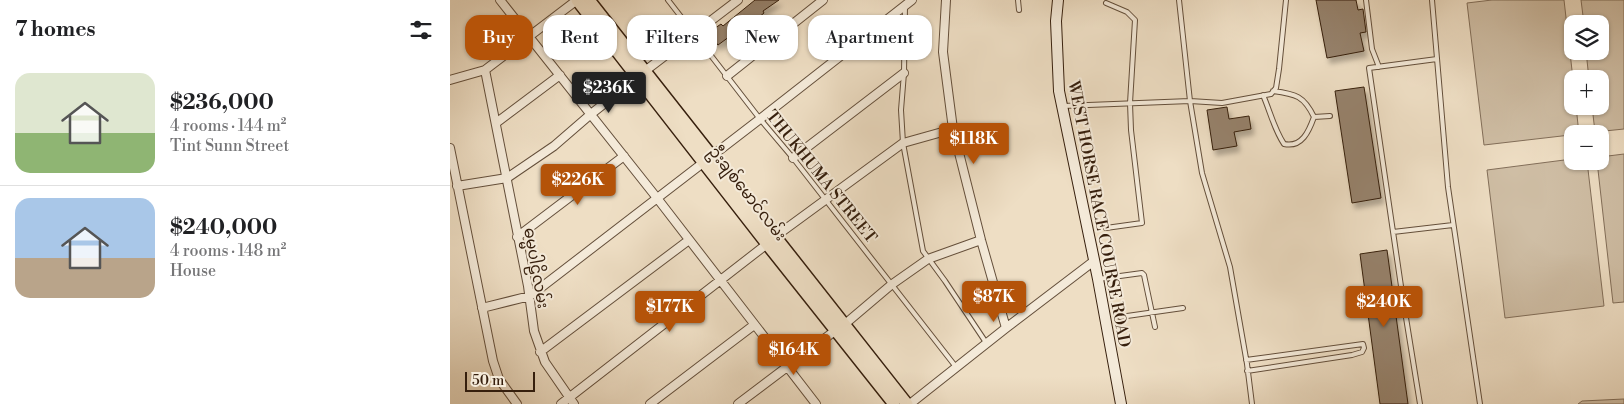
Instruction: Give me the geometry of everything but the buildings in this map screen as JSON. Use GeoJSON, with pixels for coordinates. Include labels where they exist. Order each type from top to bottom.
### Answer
{"type":"FeatureCollection","features":[{"type":"Feature","properties":{"kind":"main road","name":"ဦးချစ်မောင်လမ်း"},"geometry":{"type":"LineString","coordinates":[[577,0],[642,74]]}},
{"type":"Feature","properties":{"kind":"main road","name":"ဦးချစ်မောင်လမ်း"},"geometry":{"type":"LineString","coordinates":[[589,0],[642,74],[707,159],[767,244],[841,327]]}},
{"type":"Feature","properties":{"kind":"main road","name":"ဦးချစ်မောင်လမ်း"},"geometry":{"type":"LineString","coordinates":[[707,159],[776,236],[894,404]]}},
{"type":"Feature","properties":{"kind":"main road"},"geometry":{"type":"LineString","coordinates":[[841,327],[908,404]]}},
{"type":"Feature","properties":{"kind":"street"},"geometry":{"type":"LineString","coordinates":[[500,0],[512,15]]}},
{"type":"Feature","properties":{"kind":"street"},"geometry":{"type":"LineString","coordinates":[[533,34],[577,0]]}},
{"type":"Feature","properties":{"kind":"street"},"geometry":{"type":"LineString","coordinates":[[717,16],[738,0]]}},
{"type":"Feature","properties":{"kind":"street"},"geometry":{"type":"LineString","coordinates":[[727,76],[823,0]]}},
{"type":"Feature","properties":{"kind":"street"},"geometry":{"type":"LineString","coordinates":[[482,308],[530,296],[912,0]]}},
{"type":"Feature","properties":{"kind":"street"},"geometry":{"type":"LineString","coordinates":[[946,0],[943,52],[953,129],[981,240],[1006,328]]}},
{"type":"Feature","properties":{"kind":"street","name":"WEST HORSE RACE COURSE ROAD"},"geometry":{"type":"LineString","coordinates":[[1058,0],[1056,21],[1059,91],[1098,280],[1121,404]]}},
{"type":"Feature","properties":{"kind":"street"},"geometry":{"type":"LineString","coordinates":[[533,40],[816,404]]}},
{"type":"Feature","properties":{"kind":"street"},"geometry":{"type":"LineString","coordinates":[[450,80],[485,70],[498,60]]}},
{"type":"Feature","properties":{"kind":"street"},"geometry":{"type":"LineString","coordinates":[[457,186],[507,178],[554,146],[591,114],[660,60]]}},
{"type":"Feature","properties":{"kind":"street","name":"ဓမ္မပါဠိလမ်း"},"geometry":{"type":"LineString","coordinates":[[485,70],[530,296],[534,331],[545,362],[571,401]]}},
{"type":"Feature","properties":{"kind":"street"},"geometry":{"type":"LineString","coordinates":[[794,158],[904,73]]}},
{"type":"Feature","properties":{"kind":"street"},"geometry":{"type":"LineString","coordinates":[[496,123],[560,75]]}},
{"type":"Feature","properties":{"kind":"street"},"geometry":{"type":"LineString","coordinates":[[776,236],[903,143],[953,129]]}},
{"type":"Feature","properties":{"kind":"street"},"geometry":{"type":"LineString","coordinates":[[450,148],[495,371],[517,404]]}},
{"type":"Feature","properties":{"kind":"street"},"geometry":{"type":"LineString","coordinates":[[517,237],[624,156]]}},
{"type":"Feature","properties":{"kind":"street"},"geometry":{"type":"LineString","coordinates":[[540,352],[689,240]]}},
{"type":"Feature","properties":{"kind":"street"},"geometry":{"type":"LineString","coordinates":[[738,404],[841,327],[892,284],[928,259],[981,240]]}},
{"type":"Feature","properties":{"kind":"street"},"geometry":{"type":"LineString","coordinates":[[561,404],[571,401],[720,279],[767,244]]}},
{"type":"Feature","properties":{"kind":"street"},"geometry":{"type":"LineString","coordinates":[[908,404],[1094,261]]}},
{"type":"Feature","properties":{"kind":"street"},"geometry":{"type":"LineString","coordinates":[[650,404],[754,325]]}},
{"type":"Feature","properties":{"kind":"lane","name":"THUKHUMA STREET"},"geometry":{"type":"LineString","coordinates":[[668,0],[679,15]]}},
{"type":"Feature","properties":{"kind":"lane"},"geometry":{"type":"LineString","coordinates":[[1018,0],[1019,10]]}},
{"type":"Feature","properties":{"kind":"lane"},"geometry":{"type":"LineString","coordinates":[[1179,0],[1190,101],[1202,173],[1230,267],[1252,404]]}},
{"type":"Feature","properties":{"kind":"lane"},"geometry":{"type":"LineString","coordinates":[[1063,106],[1190,101],[1222,103],[1271,94],[1276,88],[1286,0]]}},
{"type":"Feature","properties":{"kind":"lane"},"geometry":{"type":"LineString","coordinates":[[1366,0],[1372,49],[1379,67]]}},
{"type":"Feature","properties":{"kind":"lane"},"geometry":{"type":"LineString","coordinates":[[1432,0],[1448,187],[1480,404]]}},
{"type":"Feature","properties":{"kind":"lane"},"geometry":{"type":"LineString","coordinates":[[1106,3],[1127,12],[1135,20],[1130,103],[1131,130],[1142,223],[1106,228]]}},
{"type":"Feature","properties":{"kind":"lane"},"geometry":{"type":"LineString","coordinates":[[905,6],[904,73],[901,110],[903,143],[923,252],[987,344]]}},
{"type":"Feature","properties":{"kind":"lane"},"geometry":{"type":"LineString","coordinates":[[1420,404],[1369,68],[1437,58]]}},
{"type":"Feature","properties":{"kind":"lane","name":"THUKHUMA STREET"},"geometry":{"type":"LineString","coordinates":[[714,60],[760,119],[794,158],[956,367]]}},
{"type":"Feature","properties":{"kind":"lane"},"geometry":{"type":"LineString","coordinates":[[1262,95],[1271,112],[1275,130],[1284,144],[1296,144],[1306,136],[1314,117],[1309,106],[1300,97],[1289,93],[1273,91]]}},
{"type":"Feature","properties":{"kind":"lane"},"geometry":{"type":"LineString","coordinates":[[1314,117],[1330,116]]}},
{"type":"Feature","properties":{"kind":"lane"},"geometry":{"type":"LineString","coordinates":[[1393,232],[1453,225]]}},
{"type":"Feature","properties":{"kind":"lane"},"geometry":{"type":"LineString","coordinates":[[1098,280],[1142,273],[1155,327]]}},
{"type":"Feature","properties":{"kind":"lane"},"geometry":{"type":"LineString","coordinates":[[1120,316],[1183,308]]}},
{"type":"Feature","properties":{"kind":"lane"},"geometry":{"type":"LineString","coordinates":[[1246,360],[1363,344],[1364,348],[1362,352],[1352,355],[1247,370]]}},
{"type":"Feature","properties":{"kind":"shaded area"},"geometry":{"type":"Polygon","coordinates":[[[1492,0],[1564,0],[1566,15],[1564,15],[1564,60],[1571,60],[1572,70],[1564,70],[1564,115],[1577,115],[1578,125],[1564,125],[1564,136],[1484,145],[1467,3],[1492,0]]]}},
{"type":"Feature","properties":{"kind":"shaded area"},"geometry":{"type":"Polygon","coordinates":[[[1581,0],[1624,0],[1624,129],[1609,131],[1609,125],[1594,125],[1593,115],[1609,115],[1609,70],[1588,70],[1587,60],[1609,60],[1609,15],[1583,15],[1581,0]]]}},
{"type":"Feature","properties":{"kind":"shaded area"},"geometry":{"type":"Polygon","coordinates":[[[1624,154],[1624,302],[1613,303],[1598,170],[1609,170],[1609,156],[1624,154]]]}},
{"type":"Feature","properties":{"kind":"shaded area"},"geometry":{"type":"Polygon","coordinates":[[[1564,160],[1564,170],[1588,170],[1604,306],[1505,318],[1487,170],[1564,160]]]}},
{"type":"Feature","properties":{"kind":"shaded area"},"geometry":{"type":"Polygon","coordinates":[[[1624,399],[1624,404],[1578,404],[1582,401],[1624,399]]]}}]}
